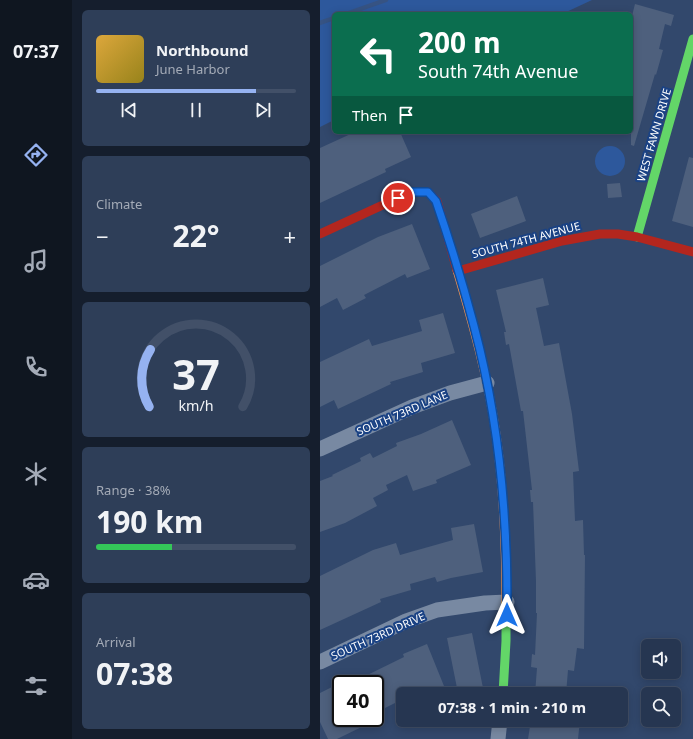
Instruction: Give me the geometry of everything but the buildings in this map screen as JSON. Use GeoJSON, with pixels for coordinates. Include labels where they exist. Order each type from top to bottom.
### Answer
{"type":"FeatureCollection","features":[{"type":"Feature","properties":{"kind":"street","name":"WEST FAWN DRIVE"},"geometry":{"type":"LineString","coordinates":[[637,237],[693,39]]}},
{"type":"Feature","properties":{"kind":"street"},"geometry":{"type":"LineString","coordinates":[[320,234],[411,192],[428,192],[436,201],[474,327],[487,383],[496,434],[502,486],[506,545],[507,602],[503,687]]}},
{"type":"Feature","properties":{"kind":"street","name":"SOUTH 74TH AVENUE"},"geometry":{"type":"LineString","coordinates":[[458,271],[562,241],[589,236],[618,234],[637,237],[693,252]]}},
{"type":"Feature","properties":{"kind":"street","name":"SOUTH 73RD LANE"},"geometry":{"type":"LineString","coordinates":[[320,449],[412,407],[450,393],[487,383]]}},
{"type":"Feature","properties":{"kind":"street","name":"SOUTH 73RD DRIVE"},"geometry":{"type":"LineString","coordinates":[[320,662],[406,621],[431,612],[465,605],[507,602]]}},
{"type":"Feature","properties":{"kind":"street"},"geometry":{"type":"LineString","coordinates":[[498,739],[499,727]]}},
{"type":"Feature","properties":{"kind":"shaded area"},"geometry":{"type":"Polygon","coordinates":[[[320,0],[592,0],[566,12],[332,12],[332,121],[320,127],[320,0]]]}},
{"type":"Feature","properties":{"kind":"shaded area"},"geometry":{"type":"Polygon","coordinates":[[[610,146],[621,150],[625,161],[621,172],[610,176],[599,172],[595,161],[599,150],[610,146]]]}},
{"type":"Feature","properties":{"kind":"waterway"},"geometry":{"type":"LineString","coordinates":[[352,12],[386,0]]}},
{"type":"Feature","properties":{"kind":"waterway"},"geometry":{"type":"LineString","coordinates":[[320,23],[332,19]]}},
{"type":"Feature","properties":{"kind":"traffic: fast"},"geometry":{"type":"LineString","coordinates":[[637,237],[693,39]]}},
{"type":"Feature","properties":{"kind":"traffic: fast"},"geometry":{"type":"LineString","coordinates":[[503,687],[506,603]]}},
{"type":"Feature","properties":{"kind":"traffic: slow"},"geometry":{"type":"LineString","coordinates":[[457,270],[480,351],[493,413],[501,477],[504,519],[506,603]]}},
{"type":"Feature","properties":{"kind":"traffic: jam"},"geometry":{"type":"LineString","coordinates":[[320,234],[411,192],[428,192],[437,201],[457,270]]}},
{"type":"Feature","properties":{"kind":"traffic: jam"},"geometry":{"type":"LineString","coordinates":[[458,271],[562,241],[600,234],[618,234],[637,237],[693,252]]}},
{"type":"Feature","properties":{"kind":"route"},"geometry":{"type":"LineString","coordinates":[[398,198],[411,192],[428,192],[436,201],[474,327],[487,383],[496,434],[502,486],[506,545],[507,615]]}}]}
